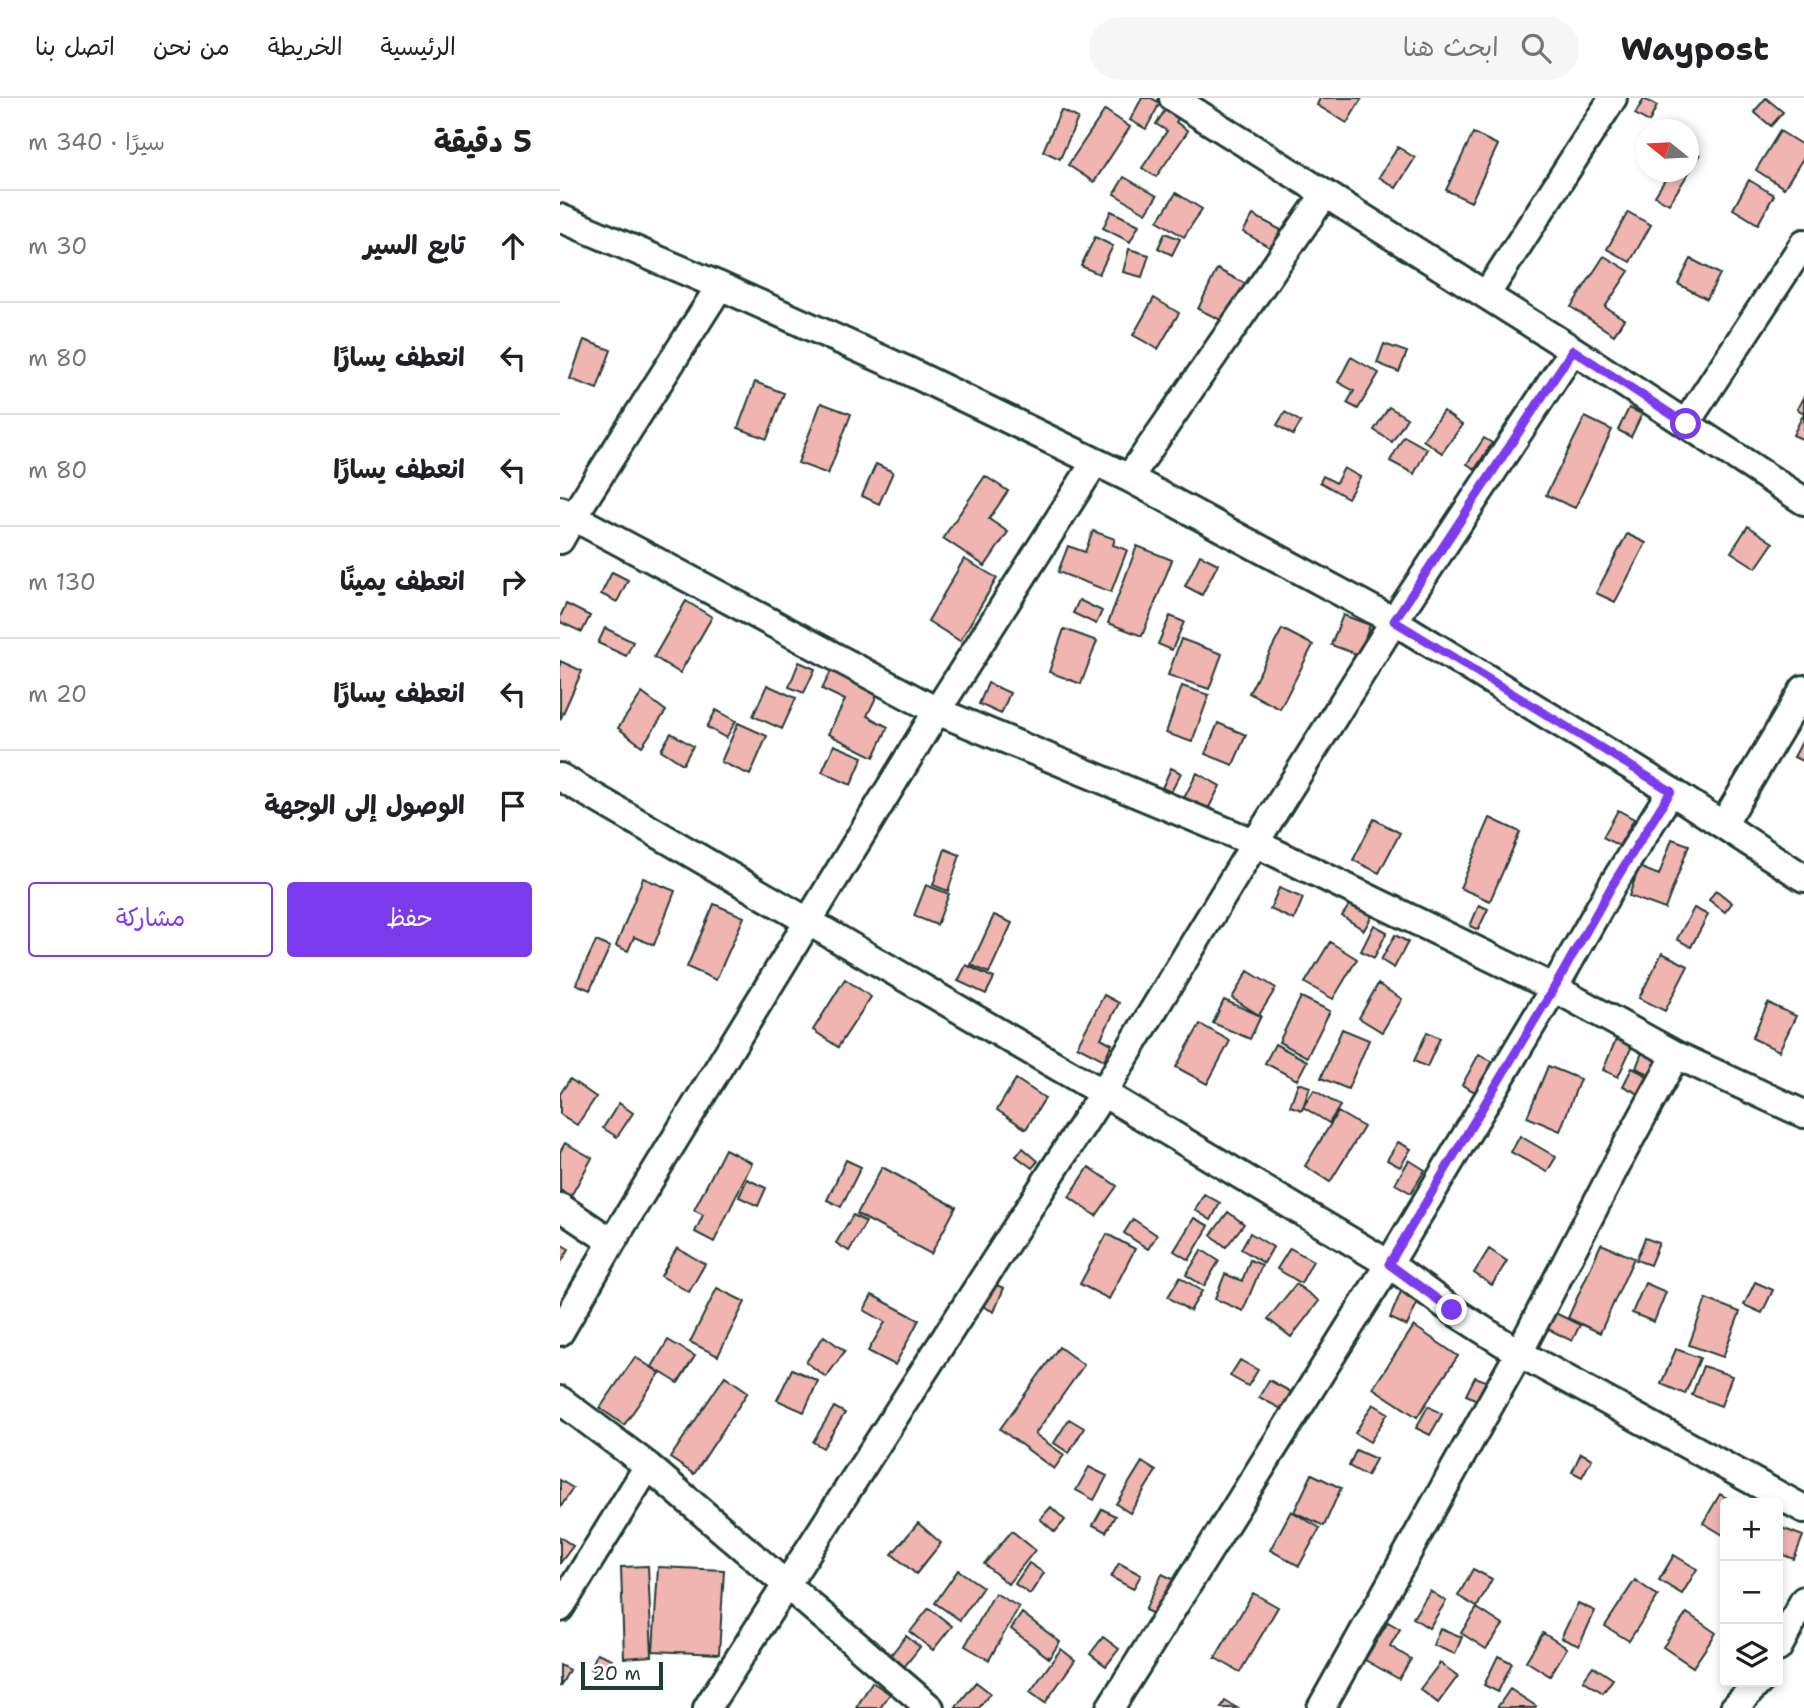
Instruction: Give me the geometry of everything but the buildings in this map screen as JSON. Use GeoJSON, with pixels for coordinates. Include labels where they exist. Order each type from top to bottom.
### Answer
{"type":"FeatureCollection","features":[{"type":"Feature","properties":{"kind":"street"},"geometry":{"type":"LineString","coordinates":[[1173,98],[1573,350],[1804,501]]}},
{"type":"Feature","properties":{"kind":"street"},"geometry":{"type":"LineString","coordinates":[[1486,295],[1613,98]]}},
{"type":"Feature","properties":{"kind":"street"},"geometry":{"type":"LineString","coordinates":[[1129,478],[1325,194]]}},
{"type":"Feature","properties":{"kind":"street"},"geometry":{"type":"LineString","coordinates":[[560,218],[904,369],[1129,478],[1394,621],[1671,791],[1804,878]]}},
{"type":"Feature","properties":{"kind":"street"},"geometry":{"type":"LineString","coordinates":[[1686,424],[1804,243]]}},
{"type":"Feature","properties":{"kind":"street"},"geometry":{"type":"LineString","coordinates":[[720,286],[564,522],[937,711],[1255,843],[1554,988],[1676,1055],[1804,1114]]}},
{"type":"Feature","properties":{"kind":"street"},"geometry":{"type":"LineString","coordinates":[[707,1708],[1103,1093],[1394,621],[1573,350]]}},
{"type":"Feature","properties":{"kind":"street"},"geometry":{"type":"LineString","coordinates":[[560,1332],[612,1242],[937,711],[1095,462]]}},
{"type":"Feature","properties":{"kind":"street"},"geometry":{"type":"LineString","coordinates":[[1723,825],[1804,689]]}},
{"type":"Feature","properties":{"kind":"street"},"geometry":{"type":"LineString","coordinates":[[560,777],[1103,1093],[1389,1264],[1452,1310],[1519,1353],[1804,1508]]}},
{"type":"Feature","properties":{"kind":"street"},"geometry":{"type":"LineString","coordinates":[[1110,1708],[1389,1264],[1613,884],[1671,791]]}},
{"type":"Feature","properties":{"kind":"street"},"geometry":{"type":"LineString","coordinates":[[1321,1708],[1519,1353],[1676,1055]]}},
{"type":"Feature","properties":{"kind":"street"},"geometry":{"type":"LineString","coordinates":[[560,1207],[612,1242]]}},
{"type":"Feature","properties":{"kind":"street"},"geometry":{"type":"LineString","coordinates":[[560,1400],[648,1466],[930,1708]]}},
{"type":"Feature","properties":{"kind":"street"},"geometry":{"type":"LineString","coordinates":[[560,1608],[648,1466]]}},
{"type":"Feature","properties":{"kind":"street"},"geometry":{"type":"LineString","coordinates":[[1783,1639],[1804,1601]]}},
{"type":"Feature","properties":{"kind":"street"},"geometry":{"type":"LineString","coordinates":[[1734,1708],[1754,1687]]}},
{"type":"Feature","properties":{"kind":"route"},"geometry":{"type":"LineString","coordinates":[[1452,1310],[1389,1264],[1613,884],[1671,791],[1394,621],[1573,350],[1686,424]]}}]}
